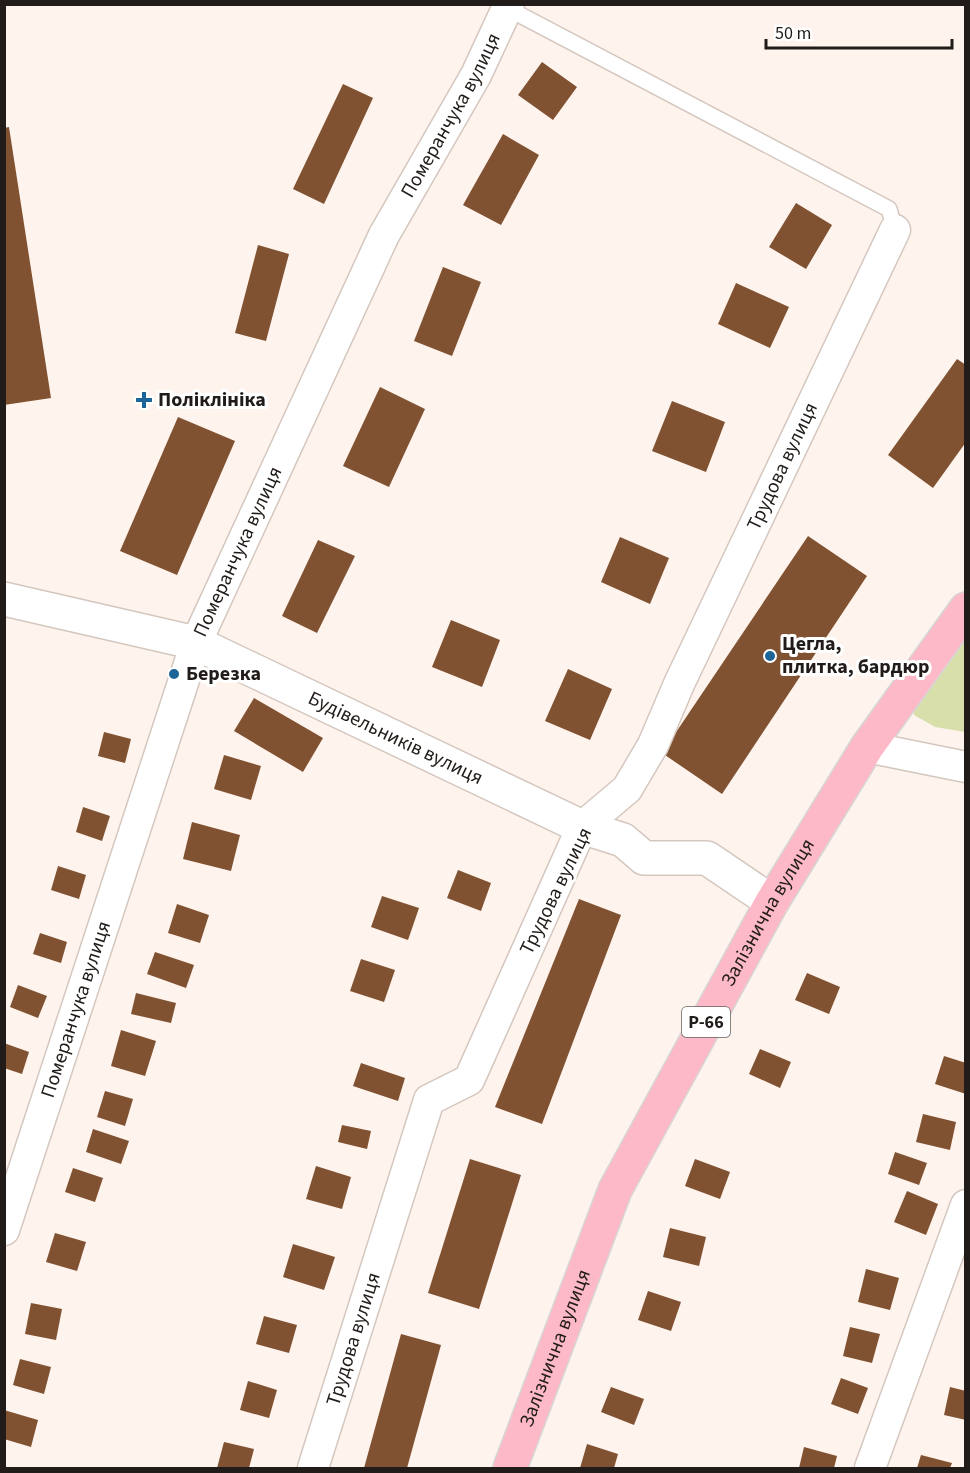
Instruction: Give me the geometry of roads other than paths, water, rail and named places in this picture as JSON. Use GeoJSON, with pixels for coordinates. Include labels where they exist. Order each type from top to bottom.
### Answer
{"type":"FeatureCollection","features":[{"type":"Feature","properties":{"kind":"main road","name":"Залізнична вулиця"},"geometry":{"type":"LineString","coordinates":[[510,1468],[615,1190],[772,902],[867,747],[966,609]]}},
{"type":"Feature","properties":{"kind":"street","name":"Померанчука вулиця"},"geometry":{"type":"LineString","coordinates":[[4,1230],[196,643],[384,235],[476,75],[508,6]]}},
{"type":"Feature","properties":{"kind":"street","name":"Трудова вулиця"},"geometry":{"type":"LineString","coordinates":[[313,1468],[429,1100],[469,1080],[582,827],[627,789],[653,745],[689,662],[895,230]]}},
{"type":"Feature","properties":{"kind":"street","name":"Будівельників вулиця"},"geometry":{"type":"LineString","coordinates":[[4,599],[196,643],[582,827],[622,840],[644,858],[707,858],[772,902]]}},
{"type":"Feature","properties":{"kind":"street"},"geometry":{"type":"LineString","coordinates":[[867,747],[966,767]]}},
{"type":"Feature","properties":{"kind":"street"},"geometry":{"type":"LineString","coordinates":[[870,1468],[966,1205]]}},
{"type":"Feature","properties":{"kind":"lane"},"geometry":{"type":"LineString","coordinates":[[508,6],[889,209],[895,230]]}},
{"type":"Feature","properties":{"kind":"place","name":"Поліклініка"},"geometry":{"type":"Point","coordinates":[144,400]}},
{"type":"Feature","properties":{"kind":"place","name":"Цегла, плитка, бардюр"},"geometry":{"type":"Point","coordinates":[770,656]}},
{"type":"Feature","properties":{"kind":"place","name":"Березка"},"geometry":{"type":"Point","coordinates":[174,674]}}]}
